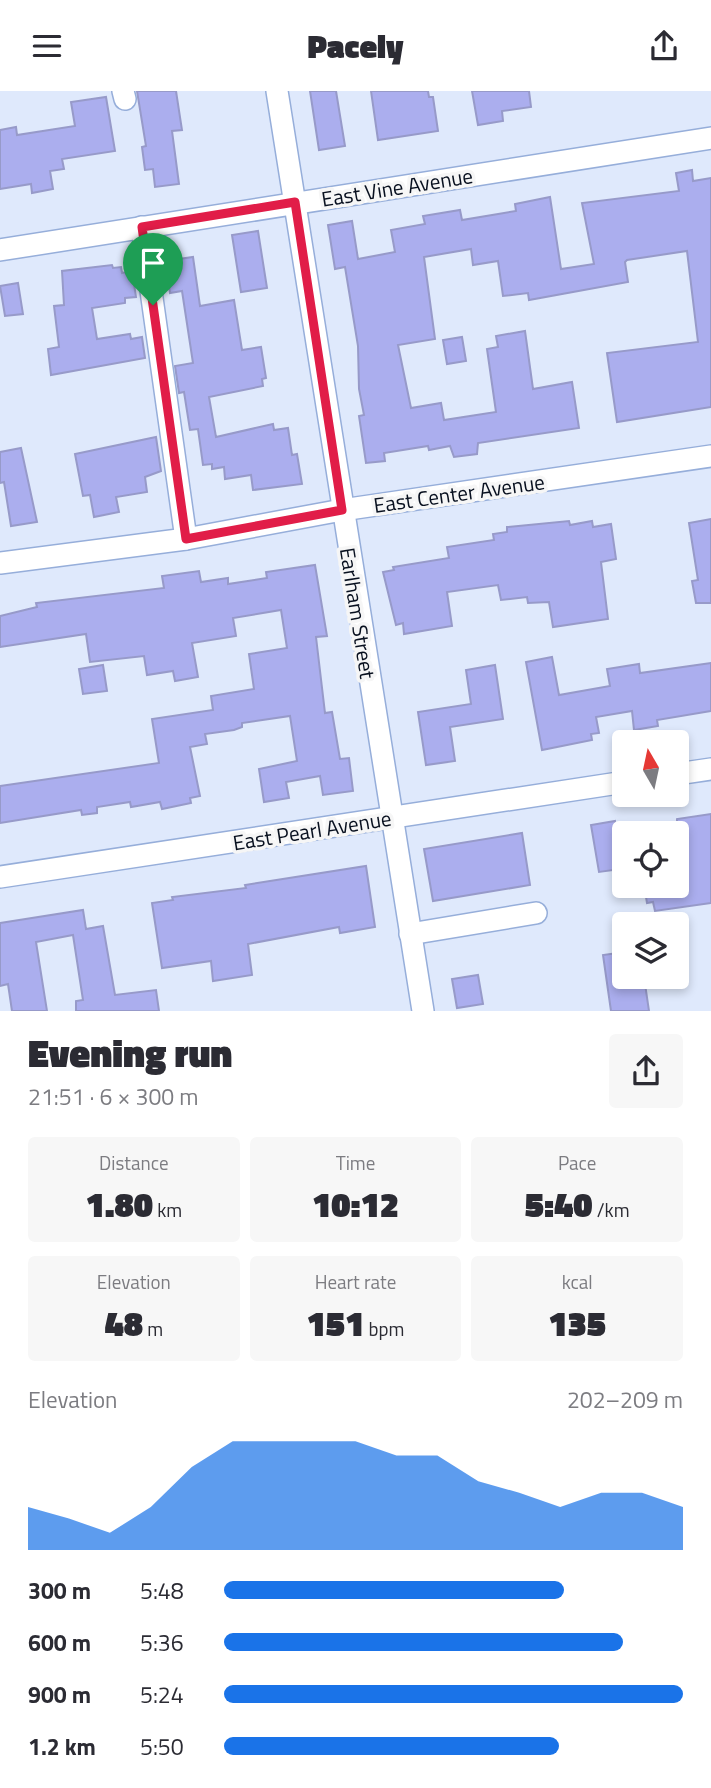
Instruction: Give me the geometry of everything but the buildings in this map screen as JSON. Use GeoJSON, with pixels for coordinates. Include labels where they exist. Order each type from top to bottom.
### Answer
{"type":"FeatureCollection","features":[{"type":"Feature","properties":{"kind":"street","name":"Earlham Street"},"geometry":{"type":"LineString","coordinates":[[277,91],[390,818],[423,1011]]}},
{"type":"Feature","properties":{"kind":"street","name":"East Vine Avenue"},"geometry":{"type":"LineString","coordinates":[[0,250],[711,138]]}},
{"type":"Feature","properties":{"kind":"street"},"geometry":{"type":"LineString","coordinates":[[142,227],[186,539]]}},
{"type":"Feature","properties":{"kind":"street","name":"East Center Avenue"},"geometry":{"type":"LineString","coordinates":[[0,563],[186,539],[342,510],[711,456]]}},
{"type":"Feature","properties":{"kind":"street"},"geometry":{"type":"LineString","coordinates":[[690,772],[711,769]]}},
{"type":"Feature","properties":{"kind":"street","name":"East Pearl Avenue"},"geometry":{"type":"LineString","coordinates":[[0,877],[612,784]]}},
{"type":"Feature","properties":{"kind":"street"},"geometry":{"type":"LineString","coordinates":[[410,934],[537,912]]}},
{"type":"Feature","properties":{"kind":"route"},"geometry":{"type":"LineString","coordinates":[[295,202],[342,510],[186,539],[153,305],[142,227],[295,202]]}}]}
